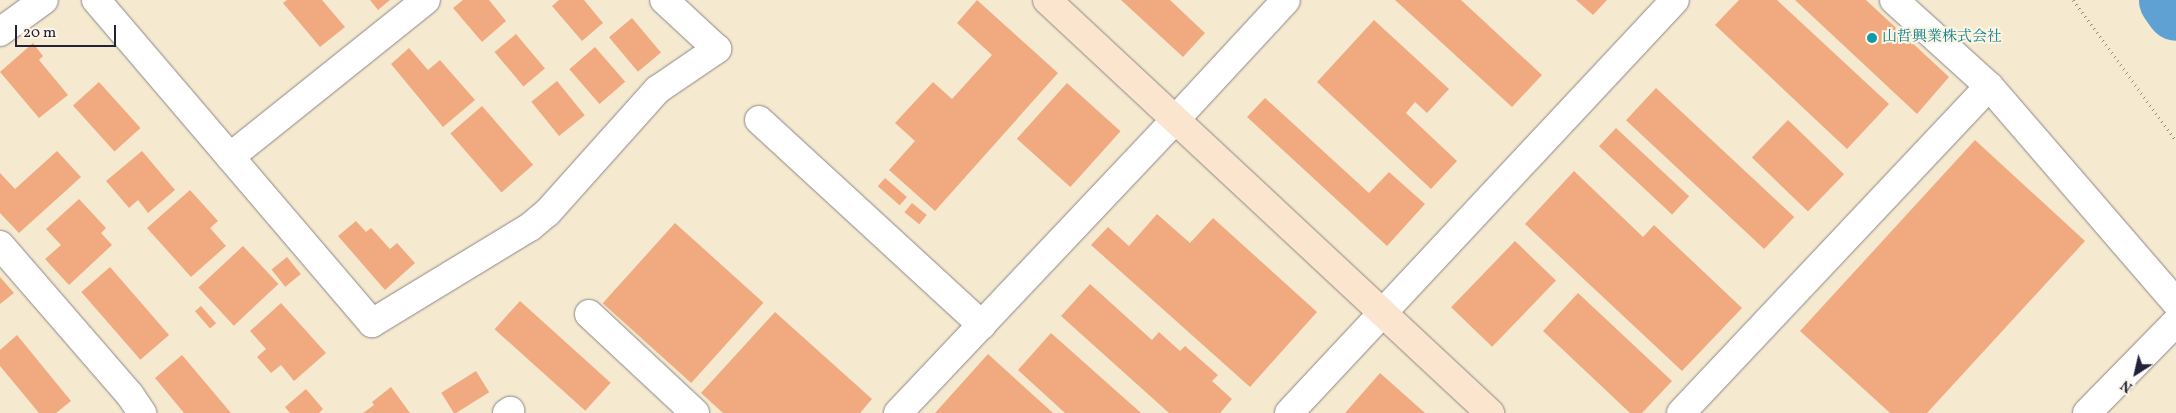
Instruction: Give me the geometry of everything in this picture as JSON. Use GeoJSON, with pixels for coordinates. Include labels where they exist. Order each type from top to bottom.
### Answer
{"type":"FeatureCollection","features":[{"type":"Feature","properties":{"kind":"street"},"geometry":{"type":"LineString","coordinates":[[0,32],[44,0]]}},
{"type":"Feature","properties":{"kind":"street"},"geometry":{"type":"LineString","coordinates":[[96,0],[372,323],[530,227],[548,212],[657,90],[717,49],[664,0]]}},
{"type":"Feature","properties":{"kind":"street"},"geometry":{"type":"LineString","coordinates":[[230,158],[426,0]]}},
{"type":"Feature","properties":{"kind":"street"},"geometry":{"type":"LineString","coordinates":[[898,413],[1286,0]]}},
{"type":"Feature","properties":{"kind":"street"},"geometry":{"type":"LineString","coordinates":[[1289,413],[1674,0]]}},
{"type":"Feature","properties":{"kind":"street"},"geometry":{"type":"LineString","coordinates":[[1894,0],[1989,86],[2176,303]]}},
{"type":"Feature","properties":{"kind":"street"},"geometry":{"type":"LineString","coordinates":[[1056,3],[1175,120],[1490,413]]}},
{"type":"Feature","properties":{"kind":"street"},"geometry":{"type":"LineString","coordinates":[[1681,413],[1989,86]]}},
{"type":"Feature","properties":{"kind":"street"},"geometry":{"type":"LineString","coordinates":[[759,120],[982,324]]}},
{"type":"Feature","properties":{"kind":"street"},"geometry":{"type":"LineString","coordinates":[[0,245],[134,410]]}},
{"type":"Feature","properties":{"kind":"street"},"geometry":{"type":"LineString","coordinates":[[589,314],[695,413]]}},
{"type":"Feature","properties":{"kind":"street"},"geometry":{"type":"LineString","coordinates":[[2088,413],[2176,322]]}},
{"type":"Feature","properties":{"kind":"path"},"geometry":{"type":"LineString","coordinates":[[2073,0],[2176,140]]}},
{"type":"Feature","properties":{"kind":"building"},"geometry":{"type":"Polygon","coordinates":[[[287,0],[322,0],[345,27],[320,47],[283,3],[287,0]]]}},
{"type":"Feature","properties":{"kind":"building"},"geometry":{"type":"Polygon","coordinates":[[[370,0],[390,0],[378,10],[370,0]]]}},
{"type":"Feature","properties":{"kind":"building"},"geometry":{"type":"Polygon","coordinates":[[[463,0],[489,0],[506,21],[482,42],[453,8],[463,0]]]}},
{"type":"Feature","properties":{"kind":"building"},"geometry":{"type":"Polygon","coordinates":[[[559,0],[584,0],[603,23],[582,41],[552,6],[559,0]]]}},
{"type":"Feature","properties":{"kind":"building"},"geometry":{"type":"Polygon","coordinates":[[[977,0],[1058,73],[935,211],[889,170],[915,141],[895,123],[933,82],[952,99],[992,55],[957,23],[977,0]]]}},
{"type":"Feature","properties":{"kind":"building"},"geometry":{"type":"Polygon","coordinates":[[[1121,0],[1170,0],[1205,33],[1183,57],[1121,0]]]}},
{"type":"Feature","properties":{"kind":"building"},"geometry":{"type":"Polygon","coordinates":[[[1395,0],[1461,0],[1542,75],[1512,107],[1395,0]]]}},
{"type":"Feature","properties":{"kind":"building"},"geometry":{"type":"Polygon","coordinates":[[[1576,0],[1607,0],[1593,15],[1576,0]]]}},
{"type":"Feature","properties":{"kind":"building"},"geometry":{"type":"Polygon","coordinates":[[[1739,0],[1777,0],[1889,104],[1847,149],[1715,25],[1739,0]]]}},
{"type":"Feature","properties":{"kind":"building","name":"山哲興業株式会社"},"geometry":{"type":"Polygon","coordinates":[[[1795,0],[1866,0],[1949,77],[1917,114],[1795,0]]]}},
{"type":"Feature","properties":{"kind":"building"},"geometry":{"type":"Polygon","coordinates":[[[632,18],[661,52],[638,72],[609,37],[632,18]]]}},
{"type":"Feature","properties":{"kind":"building"},"geometry":{"type":"Polygon","coordinates":[[[1374,20],[1449,89],[1427,113],[1415,102],[1406,113],[1457,161],[1431,189],[1317,82],[1374,20]]]}},
{"type":"Feature","properties":{"kind":"building"},"geometry":{"type":"Polygon","coordinates":[[[516,34],[545,68],[523,86],[495,52],[516,34]]]}},
{"type":"Feature","properties":{"kind":"building"},"geometry":{"type":"Polygon","coordinates":[[[33,43],[43,56],[39,60],[68,95],[39,118],[0,72],[33,43]]]}},
{"type":"Feature","properties":{"kind":"building"},"geometry":{"type":"Polygon","coordinates":[[[595,47],[625,82],[600,104],[569,69],[595,47]]]}},
{"type":"Feature","properties":{"kind":"building"},"geometry":{"type":"Polygon","coordinates":[[[409,48],[428,70],[440,60],[475,100],[443,127],[391,64],[409,48]]]}},
{"type":"Feature","properties":{"kind":"building"},"geometry":{"type":"Polygon","coordinates":[[[557,81],[585,115],[559,136],[531,102],[557,81]]]}},
{"type":"Feature","properties":{"kind":"building"},"geometry":{"type":"Polygon","coordinates":[[[99,82],[140,128],[114,151],[73,105],[99,82]]]}},
{"type":"Feature","properties":{"kind":"building"},"geometry":{"type":"Polygon","coordinates":[[[1067,83],[1121,131],[1070,187],[1017,139],[1067,83]]]}},
{"type":"Feature","properties":{"kind":"building"},"geometry":{"type":"Polygon","coordinates":[[[1656,88],[1794,217],[1764,249],[1626,120],[1656,88]]]}},
{"type":"Feature","properties":{"kind":"building"},"geometry":{"type":"Polygon","coordinates":[[[1265,98],[1369,193],[1389,172],[1425,204],[1387,246],[1247,117],[1265,98]]]}},
{"type":"Feature","properties":{"kind":"building"},"geometry":{"type":"Polygon","coordinates":[[[482,106],[533,165],[501,192],[450,134],[482,106]]]}},
{"type":"Feature","properties":{"kind":"building"},"geometry":{"type":"Polygon","coordinates":[[[1788,120],[1844,174],[1808,212],[1752,157],[1788,120]]]}},
{"type":"Feature","properties":{"kind":"building"},"geometry":{"type":"Polygon","coordinates":[[[1616,128],[1689,196],[1672,214],[1599,146],[1616,128]]]}},
{"type":"Feature","properties":{"kind":"building"},"geometry":{"type":"Polygon","coordinates":[[[1975,140],[2085,241],[1927,413],[1890,413],[1800,331],[1975,140]]]}},
{"type":"Feature","properties":{"kind":"building"},"geometry":{"type":"Polygon","coordinates":[[[57,151],[81,177],[19,233],[0,213],[0,173],[15,189],[57,151]]]}},
{"type":"Feature","properties":{"kind":"building"},"geometry":{"type":"Polygon","coordinates":[[[142,151],[175,190],[148,213],[138,200],[129,208],[106,181],[142,151]]]}},
{"type":"Feature","properties":{"kind":"building"},"geometry":{"type":"Polygon","coordinates":[[[1574,171],[1643,237],[1654,225],[1742,308],[1682,371],[1525,224],[1574,171]]]}},
{"type":"Feature","properties":{"kind":"building"},"geometry":{"type":"Polygon","coordinates":[[[885,178],[907,197],[900,205],[878,186],[885,178]]]}},
{"type":"Feature","properties":{"kind":"building"},"geometry":{"type":"Polygon","coordinates":[[[190,190],[218,221],[210,228],[226,246],[191,277],[147,228],[190,190]]]}},
{"type":"Feature","properties":{"kind":"building"},"geometry":{"type":"Polygon","coordinates":[[[79,199],[106,228],[101,233],[112,245],[69,285],[45,259],[61,245],[46,229],[79,199]]]}},
{"type":"Feature","properties":{"kind":"building"},"geometry":{"type":"Polygon","coordinates":[[[912,203],[927,215],[919,224],[904,212],[912,203]]]}},
{"type":"Feature","properties":{"kind":"building"},"geometry":{"type":"Polygon","coordinates":[[[1157,214],[1190,243],[1213,218],[1317,312],[1250,387],[1091,245],[1108,227],[1129,246],[1157,214]]]}},
{"type":"Feature","properties":{"kind":"building"},"geometry":{"type":"Polygon","coordinates":[[[356,221],[366,232],[371,228],[390,249],[397,243],[415,263],[385,290],[338,236],[356,221]]]}},
{"type":"Feature","properties":{"kind":"building"},"geometry":{"type":"Polygon","coordinates":[[[675,223],[763,303],[691,383],[603,303],[675,223]]]}},
{"type":"Feature","properties":{"kind":"building"},"geometry":{"type":"Polygon","coordinates":[[[1515,241],[1556,281],[1492,347],[1451,307],[1515,241]]]}},
{"type":"Feature","properties":{"kind":"building"},"geometry":{"type":"Polygon","coordinates":[[[243,246],[278,284],[234,326],[198,288],[243,246]]]}},
{"type":"Feature","properties":{"kind":"building"},"geometry":{"type":"Polygon","coordinates":[[[287,257],[301,274],[285,287],[271,270],[287,257]]]}},
{"type":"Feature","properties":{"kind":"building"},"geometry":{"type":"Polygon","coordinates":[[[110,267],[169,335],[140,360],[81,292],[110,267]]]}},
{"type":"Feature","properties":{"kind":"building"},"geometry":{"type":"Polygon","coordinates":[[[0,277],[14,293],[0,304],[0,277]]]}},
{"type":"Feature","properties":{"kind":"building"},"geometry":{"type":"Polygon","coordinates":[[[1090,284],[1152,340],[1159,332],[1180,351],[1185,346],[1218,375],[1212,381],[1232,399],[1220,413],[1169,413],[1061,316],[1090,284]]]}},
{"type":"Feature","properties":{"kind":"building"},"geometry":{"type":"Polygon","coordinates":[[[1578,293],[1672,381],[1642,413],[1630,413],[1543,331],[1578,293]]]}},
{"type":"Feature","properties":{"kind":"building"},"geometry":{"type":"Polygon","coordinates":[[[520,301],[611,383],[585,411],[495,329],[520,301]]]}},
{"type":"Feature","properties":{"kind":"building"},"geometry":{"type":"Polygon","coordinates":[[[281,303],[326,353],[294,381],[281,365],[271,373],[257,357],[266,349],[250,331],[281,303]]]}},
{"type":"Feature","properties":{"kind":"building"},"geometry":{"type":"Polygon","coordinates":[[[201,306],[216,323],[210,329],[195,311],[201,306]]]}},
{"type":"Feature","properties":{"kind":"building"},"geometry":{"type":"Polygon","coordinates":[[[775,312],[872,399],[860,413],[723,413],[701,393],[775,312]]]}},
{"type":"Feature","properties":{"kind":"building"},"geometry":{"type":"Polygon","coordinates":[[[1051,333],[1141,413],[1065,413],[1018,370],[1051,333]]]}},
{"type":"Feature","properties":{"kind":"building"},"geometry":{"type":"Polygon","coordinates":[[[17,335],[71,401],[56,413],[39,413],[0,366],[0,350],[17,335]]]}},
{"type":"Feature","properties":{"kind":"building"},"geometry":{"type":"Polygon","coordinates":[[[988,354],[1053,413],[935,413],[988,354]]]}},
{"type":"Feature","properties":{"kind":"building"},"geometry":{"type":"Polygon","coordinates":[[[182,355],[231,413],[184,413],[155,378],[182,355]]]}},
{"type":"Feature","properties":{"kind":"building"},"geometry":{"type":"Polygon","coordinates":[[[476,371],[489,392],[456,413],[454,413],[441,393],[476,371]]]}},
{"type":"Feature","properties":{"kind":"building"},"geometry":{"type":"Polygon","coordinates":[[[1380,373],[1425,413],[1345,413],[1380,373]]]}},
{"type":"Feature","properties":{"kind":"building"},"geometry":{"type":"Polygon","coordinates":[[[391,387],[410,413],[363,413],[374,405],[372,402],[391,387]]]}},
{"type":"Feature","properties":{"kind":"building"},"geometry":{"type":"Polygon","coordinates":[[[306,389],[323,409],[319,413],[290,413],[285,407],[306,389]]]}},
{"type":"Feature","properties":{"kind":"waterway"},"geometry":{"type":"LineString","coordinates":[[2169,0],[2176,10]]}},
{"type":"Feature","properties":{"kind":"place","name":"山哲興業株式会社"},"geometry":{"type":"Point","coordinates":[1872,38]}}]}
